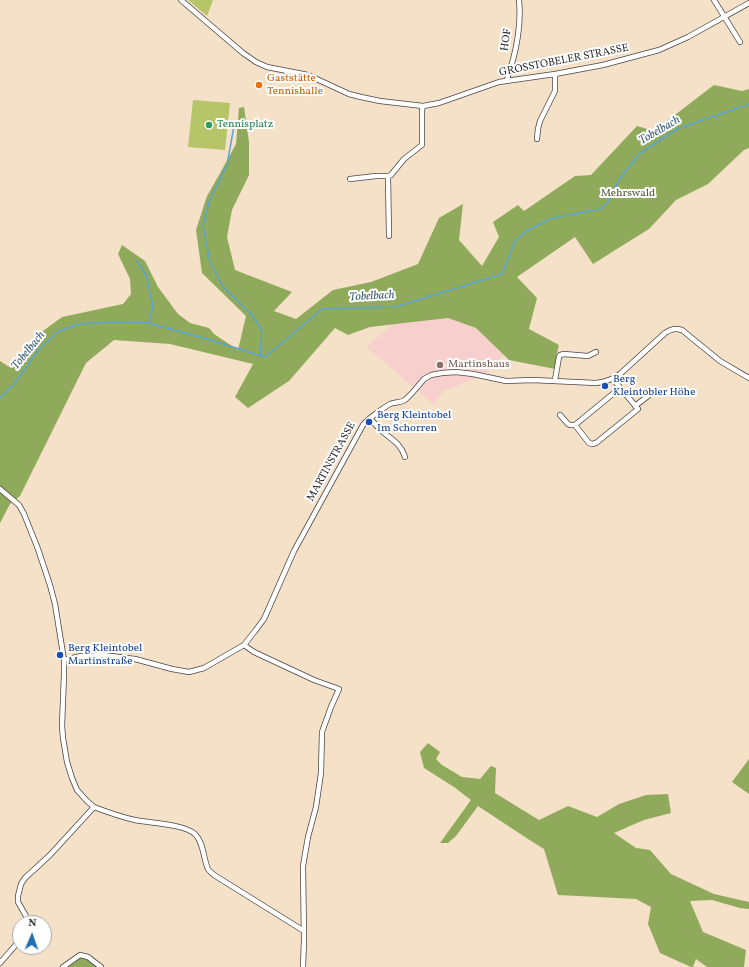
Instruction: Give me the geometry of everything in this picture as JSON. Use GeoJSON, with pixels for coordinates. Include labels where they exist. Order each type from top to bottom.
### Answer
{"type":"FeatureCollection","features":[{"type":"Feature","properties":{"kind":"street","name":"GROSSTOBELER STRASSE"},"geometry":{"type":"LineString","coordinates":[[181,0],[243,53],[256,62],[267,67],[308,75],[349,94],[380,101],[423,106],[439,103],[499,82],[555,74],[604,64],[659,50],[688,37],[749,3]]}},
{"type":"Feature","properties":{"kind":"street","name":"HOF"},"geometry":{"type":"LineString","coordinates":[[507,81],[515,52],[520,14],[519,0]]}},
{"type":"Feature","properties":{"kind":"street"},"geometry":{"type":"LineString","coordinates":[[714,0],[740,42]]}},
{"type":"Feature","properties":{"kind":"street"},"geometry":{"type":"LineString","coordinates":[[537,139],[540,121],[555,91],[555,74]]}},
{"type":"Feature","properties":{"kind":"street"},"geometry":{"type":"LineString","coordinates":[[350,179],[391,175],[404,159],[422,145],[423,106]]}},
{"type":"Feature","properties":{"kind":"street"},"geometry":{"type":"LineString","coordinates":[[388,176],[389,236]]}},
{"type":"Feature","properties":{"kind":"street","name":"MARTINSTRASSE"},"geometry":{"type":"LineString","coordinates":[[64,660],[81,656],[103,655],[135,658],[172,669],[189,672],[204,668],[244,645],[264,619],[294,551],[366,421],[390,405],[406,399],[424,379],[431,375],[456,372],[506,381],[556,380],[596,383],[604,382],[613,379],[620,374],[665,332],[676,329],[682,330],[720,361],[749,378]]}},
{"type":"Feature","properties":{"kind":"street"},"geometry":{"type":"LineString","coordinates":[[556,380],[560,355],[588,356],[596,352]]}},
{"type":"Feature","properties":{"kind":"street"},"geometry":{"type":"LineString","coordinates":[[575,425],[589,443],[596,443],[638,409],[613,379]]}},
{"type":"Feature","properties":{"kind":"street"},"geometry":{"type":"LineString","coordinates":[[560,415],[568,424],[575,425],[620,388]]}},
{"type":"Feature","properties":{"kind":"street"},"geometry":{"type":"LineString","coordinates":[[635,406],[648,396]]}},
{"type":"Feature","properties":{"kind":"street"},"geometry":{"type":"LineString","coordinates":[[370,418],[379,429],[393,439],[401,448],[405,457]]}},
{"type":"Feature","properties":{"kind":"street"},"geometry":{"type":"LineString","coordinates":[[0,489],[19,505],[27,520],[50,585],[55,604],[64,660],[62,726],[67,762],[77,790],[94,807],[117,816],[187,829],[195,834],[200,842],[208,870],[304,931]]}},
{"type":"Feature","properties":{"kind":"street"},"geometry":{"type":"LineString","coordinates":[[244,645],[254,652],[307,677],[339,689],[322,732],[321,773],[316,807],[303,866],[303,967]]}},
{"type":"Feature","properties":{"kind":"street"},"geometry":{"type":"LineString","coordinates":[[25,915],[18,902],[21,884],[25,878],[50,855],[94,807]]}},
{"type":"Feature","properties":{"kind":"street"},"geometry":{"type":"LineString","coordinates":[[0,963],[12,949]]}},
{"type":"Feature","properties":{"kind":"street"},"geometry":{"type":"LineString","coordinates":[[63,967],[80,955],[88,957],[101,967]]}},
{"type":"Feature","properties":{"kind":"shaded area","name":"Martinshaus"},"geometry":{"type":"Polygon","coordinates":[[[448,318],[476,328],[504,355],[484,375],[444,391],[433,404],[366,347],[392,325],[448,318]]]}},
{"type":"Feature","properties":{"kind":"green space"},"geometry":{"type":"Polygon","coordinates":[[[188,0],[213,0],[207,16],[188,0]]]}},
{"type":"Feature","properties":{"kind":"green space","name":"Mehrswald"},"geometry":{"type":"Polygon","coordinates":[[[714,85],[742,91],[749,89],[749,148],[744,150],[708,184],[676,200],[649,229],[593,264],[575,237],[517,277],[537,298],[529,329],[559,345],[555,369],[509,360],[476,328],[448,318],[370,327],[348,335],[335,328],[289,381],[248,408],[235,397],[253,364],[170,344],[114,340],[86,363],[20,496],[10,504],[0,523],[0,361],[11,368],[36,336],[62,317],[123,304],[131,294],[130,279],[118,254],[122,245],[145,261],[158,287],[178,314],[190,323],[209,328],[214,334],[238,350],[246,316],[202,273],[196,230],[207,196],[236,144],[239,108],[244,107],[249,142],[249,175],[232,210],[227,237],[235,270],[292,292],[274,311],[296,319],[333,290],[371,282],[418,264],[439,218],[463,204],[459,240],[482,266],[499,237],[493,222],[518,205],[524,211],[575,176],[591,175],[637,126],[654,131],[714,85]]]}},
{"type":"Feature","properties":{"kind":"green space","name":"Tennisplatz"},"geometry":{"type":"Polygon","coordinates":[[[193,100],[230,103],[225,150],[188,147],[193,100]]]}},
{"type":"Feature","properties":{"kind":"green space"},"geometry":{"type":"Polygon","coordinates":[[[428,743],[440,752],[436,759],[442,765],[462,777],[480,779],[491,766],[496,768],[495,793],[539,820],[568,806],[597,817],[619,804],[646,795],[668,794],[671,813],[644,820],[614,833],[636,848],[650,850],[671,874],[714,894],[749,902],[749,909],[712,900],[690,901],[703,932],[746,950],[744,967],[707,967],[696,959],[693,967],[691,967],[660,953],[648,924],[651,907],[636,899],[558,895],[544,849],[478,806],[456,836],[448,843],[440,843],[471,800],[424,768],[420,752],[428,743]]]}},
{"type":"Feature","properties":{"kind":"green space"},"geometry":{"type":"Polygon","coordinates":[[[749,759],[749,794],[732,782],[749,759]]]}},
{"type":"Feature","properties":{"kind":"green space"},"geometry":{"type":"Polygon","coordinates":[[[80,955],[88,957],[101,967],[63,967],[80,955]]]}},
{"type":"Feature","properties":{"kind":"waterway","name":"Tobelbach"},"geometry":{"type":"LineString","coordinates":[[0,398],[14,384],[40,348],[59,331],[78,324],[112,322],[149,323],[265,357],[322,309],[395,307],[502,274],[515,241],[526,231],[552,218],[601,209],[612,197],[618,181],[639,154],[677,129],[749,104]]}},
{"type":"Feature","properties":{"kind":"waterway"},"geometry":{"type":"LineString","coordinates":[[234,126],[227,165],[209,202],[203,226],[210,262],[223,287],[251,314],[262,330],[260,356]]}},
{"type":"Feature","properties":{"kind":"waterway"},"geometry":{"type":"LineString","coordinates":[[137,261],[146,275],[153,306],[149,323]]}},
{"type":"Feature","properties":{"kind":"place","name":"Gaststätte Tennishalle"},"geometry":{"type":"Point","coordinates":[259,85]}},
{"type":"Feature","properties":{"kind":"place","name":"Tennisplatz"},"geometry":{"type":"Point","coordinates":[209,125]}},
{"type":"Feature","properties":{"kind":"place","name":"Martinshaus"},"geometry":{"type":"Point","coordinates":[440,365]}},
{"type":"Feature","properties":{"kind":"place","name":"Berg Kleintobler Höhe"},"geometry":{"type":"Point","coordinates":[605,386]}},
{"type":"Feature","properties":{"kind":"place","name":"Berg Kleintobel Im Schorren"},"geometry":{"type":"Point","coordinates":[369,422]}},
{"type":"Feature","properties":{"kind":"place","name":"Berg Kleintobel Martinstraße"},"geometry":{"type":"Point","coordinates":[60,655]}}]}
